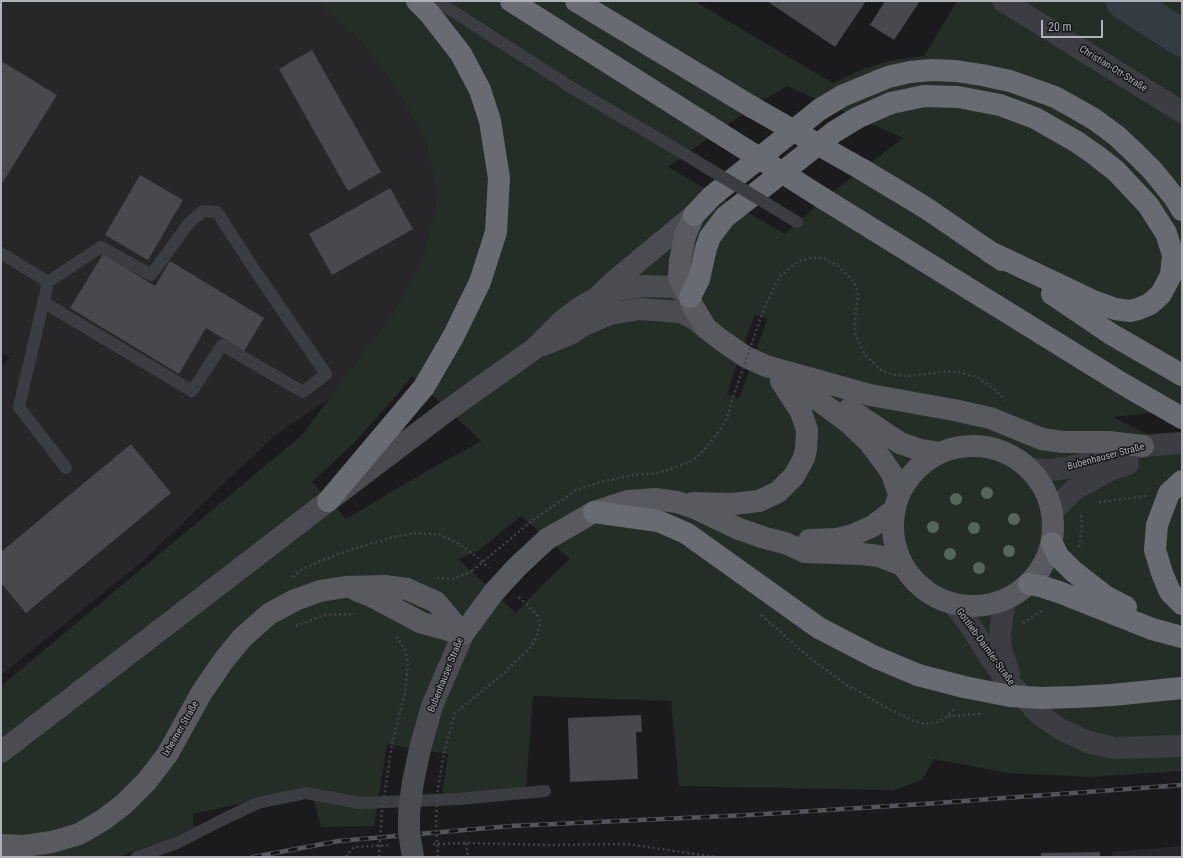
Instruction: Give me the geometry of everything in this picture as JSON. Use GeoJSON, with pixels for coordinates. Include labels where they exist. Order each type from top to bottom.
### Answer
{"type":"FeatureCollection","features":[{"type":"Feature","properties":{"kind":"highway"},"geometry":{"type":"LineString","coordinates":[[328,501],[424,387],[453,337],[480,282],[496,232],[499,178],[490,121],[480,90],[461,54],[430,14],[417,1]]}},
{"type":"Feature","properties":{"kind":"highway"},"geometry":{"type":"LineString","coordinates":[[511,1],[824,199],[1176,415]]}},
{"type":"Feature","properties":{"kind":"highway"},"geometry":{"type":"LineString","coordinates":[[576,1],[752,107],[863,170],[926,208],[1111,334],[1182,375]]}},
{"type":"Feature","properties":{"kind":"highway"},"geometry":{"type":"LineString","coordinates":[[694,215],[712,196],[819,110],[842,96],[888,77],[910,72],[932,70],[956,71],[1010,81],[1055,97],[1073,107],[1094,119],[1117,136],[1153,172],[1174,197],[1182,210]]}},
{"type":"Feature","properties":{"kind":"highway"},"geometry":{"type":"LineString","coordinates":[[682,304],[699,280],[710,237],[725,217],[834,132],[857,118],[890,103],[924,96],[958,97],[1016,110],[1058,130],[1098,156],[1135,189],[1155,214],[1171,245],[1173,266],[1169,281],[1161,294],[1150,304],[1138,309],[1123,310],[1105,306],[1091,300],[990,252]]}},
{"type":"Feature","properties":{"kind":"highway"},"geometry":{"type":"LineString","coordinates":[[1175,487],[1157,525],[1155,550],[1170,592],[1182,604]]}},
{"type":"Feature","properties":{"kind":"highway"},"geometry":{"type":"LineString","coordinates":[[594,512],[658,521],[686,533],[819,628],[874,657],[918,674],[964,687],[1010,696],[1041,698],[1076,698],[1182,688]]}},
{"type":"Feature","properties":{"kind":"highway"},"geometry":{"type":"LineString","coordinates":[[1052,543],[1058,556],[1073,571],[1105,596],[1136,611],[1182,627]]}},
{"type":"Feature","properties":{"kind":"highway"},"geometry":{"type":"LineString","coordinates":[[1029,584],[1060,592],[1152,629],[1182,637]]}},
{"type":"Feature","properties":{"kind":"main road"},"geometry":{"type":"LineString","coordinates":[[1,752],[448,410],[534,348],[560,322],[598,296],[694,215]]}},
{"type":"Feature","properties":{"kind":"main road"},"geometry":{"type":"LineString","coordinates":[[682,304],[683,286],[679,276],[679,266],[685,236],[694,215]]}},
{"type":"Feature","properties":{"kind":"main road"},"geometry":{"type":"LineString","coordinates":[[598,296],[619,290],[652,286],[675,287],[679,288],[682,304]]}},
{"type":"Feature","properties":{"kind":"main road"},"geometry":{"type":"LineString","coordinates":[[534,348],[570,334],[582,326],[610,314],[682,304],[692,305],[707,329],[713,335],[736,352],[818,400],[849,423],[869,442],[892,474],[896,502],[894,539],[902,565],[924,590],[938,599],[964,606],[985,606],[1005,600],[1014,596],[1029,584],[1044,565],[1052,543],[1054,527],[1052,510],[1042,484],[1030,468],[1010,454],[986,446],[961,446],[940,453],[925,462],[914,471],[906,482],[896,502]]}},
{"type":"Feature","properties":{"kind":"main road"},"geometry":{"type":"LineString","coordinates":[[773,374],[806,378],[870,395],[990,418],[1042,439],[1063,442],[1109,442],[1143,446]]}},
{"type":"Feature","properties":{"kind":"main road"},"geometry":{"type":"LineString","coordinates":[[677,502],[732,504],[759,501],[778,492],[794,476],[804,458],[807,430],[801,412],[773,374]]}},
{"type":"Feature","properties":{"kind":"main road"},"geometry":{"type":"LineString","coordinates":[[806,378],[900,443],[920,450],[940,453]]}},
{"type":"Feature","properties":{"kind":"main road","name":"Bubenhauser Straße"},"geometry":{"type":"LineString","coordinates":[[410,847],[409,813],[413,782],[420,749],[432,706],[463,634],[517,567],[547,540],[594,512],[628,501],[655,499],[677,502],[695,508],[739,529],[785,543],[805,552],[879,556],[902,565]]}},
{"type":"Feature","properties":{"kind":"main road","name":"Bubenhauser Straße"},"geometry":{"type":"LineString","coordinates":[[785,543],[804,540],[837,539],[853,535],[873,526],[896,502]]}},
{"type":"Feature","properties":{"kind":"main road","name":"Ixheimer Straße"},"geometry":{"type":"LineString","coordinates":[[1,845],[24,846],[52,842],[78,834],[104,820],[124,804],[146,782],[167,755],[202,692],[224,660],[242,638],[269,614],[295,600],[320,591],[345,587],[384,586],[407,589],[426,596],[436,602],[463,634]]}},
{"type":"Feature","properties":{"kind":"street","name":"Christian-Ott-Straße"},"geometry":{"type":"LineString","coordinates":[[1003,1],[1182,112]]}},
{"type":"Feature","properties":{"kind":"street","name":"Bubenhauser Straße"},"geometry":{"type":"LineString","coordinates":[[1030,468],[1050,470],[1067,468],[1143,446],[1182,443]]}},
{"type":"Feature","properties":{"kind":"street","name":"Bubenhauser Straße"},"geometry":{"type":"LineString","coordinates":[[1052,510],[1075,489],[1110,470],[1182,446]]}},
{"type":"Feature","properties":{"kind":"street","name":"Gottlieb-Daimler-Straße"},"geometry":{"type":"LineString","coordinates":[[1005,600],[1000,632],[1001,649],[1006,666],[1016,689]]}},
{"type":"Feature","properties":{"kind":"street","name":"Gottlieb-Daimler-Straße"},"geometry":{"type":"LineString","coordinates":[[954,604],[992,660],[1016,689],[1040,715],[1062,730],[1088,742],[1114,748],[1182,746]]}},
{"type":"Feature","properties":{"kind":"lane"},"geometry":{"type":"LineString","coordinates":[[437,1],[569,86],[797,222]]}},
{"type":"Feature","properties":{"kind":"lane"},"geometry":{"type":"LineString","coordinates":[[43,302],[192,391],[222,345],[303,392],[326,374],[216,212],[203,211],[189,223],[151,275],[101,246],[48,282],[43,302],[19,407],[66,468]]}},
{"type":"Feature","properties":{"kind":"lane"},"geometry":{"type":"LineString","coordinates":[[1,253],[48,282]]}},
{"type":"Feature","properties":{"kind":"lane"},"geometry":{"type":"LineString","coordinates":[[137,857],[177,843],[258,803],[306,793],[360,803],[458,799],[545,791]]}},
{"type":"Feature","properties":{"kind":"path"},"geometry":{"type":"LineString","coordinates":[[658,473],[687,463],[697,457],[708,446],[719,431],[727,418],[761,317],[773,289],[781,275],[799,261],[811,258],[822,258],[837,265],[854,282],[858,294],[855,332],[859,343],[866,354],[882,370],[895,375],[908,376],[950,371],[962,373],[976,377],[993,388],[1006,400]]}},
{"type":"Feature","properties":{"kind":"path"},"geometry":{"type":"LineString","coordinates":[[1094,503],[1175,487]]}},
{"type":"Feature","properties":{"kind":"path"},"geometry":{"type":"LineString","coordinates":[[472,571],[529,523]]}},
{"type":"Feature","properties":{"kind":"path"},"geometry":{"type":"LineString","coordinates":[[290,581],[299,571],[323,560],[356,548],[414,533],[438,534],[456,542],[477,557],[501,586],[537,615],[540,625],[536,638],[530,648],[455,713],[444,753],[437,794],[436,823],[438,857]]}},
{"type":"Feature","properties":{"kind":"path"},"geometry":{"type":"LineString","coordinates":[[291,628],[324,615],[352,613],[358,615]]}},
{"type":"Feature","properties":{"kind":"path"},"geometry":{"type":"LineString","coordinates":[[379,857],[382,811],[392,744],[405,693],[408,663],[405,650],[392,629]]}},
{"type":"Feature","properties":{"kind":"path"},"geometry":{"type":"LineString","coordinates":[[466,843],[468,857]]}},
{"type":"Feature","properties":{"kind":"path"},"geometry":{"type":"LineString","coordinates":[[347,857],[354,847],[410,847],[466,843],[549,845],[628,844],[715,857]]}},
{"type":"Feature","properties":{"kind":"shaded area"},"geometry":{"type":"Polygon","coordinates":[[[1,1],[360,1],[413,56],[451,247],[345,388],[274,436],[143,561],[1,675],[1,368],[10,358],[1,352],[1,1]]]}},
{"type":"Feature","properties":{"kind":"shaded area"},"geometry":{"type":"Polygon","coordinates":[[[317,1],[694,1],[833,83],[863,69],[892,60],[924,56],[957,1],[1182,1],[1182,409],[1113,417],[1182,452],[1182,771],[1090,777],[1008,773],[934,759],[922,780],[894,790],[679,786],[671,701],[533,696],[526,787],[442,796],[448,754],[387,744],[374,826],[321,827],[310,788],[193,814],[194,837],[148,846],[118,857],[1,857],[1,686],[302,435],[394,312],[424,258],[438,195],[427,144],[399,92],[363,43],[317,1]],[[787,86],[752,107],[668,167],[785,234],[824,199],[903,138],[787,86]],[[755,314],[727,394],[739,399],[767,319],[755,314]],[[412,376],[355,442],[312,482],[346,519],[481,441],[412,376]],[[521,516],[478,551],[458,559],[516,613],[541,586],[570,559],[521,516]]]}},
{"type":"Feature","properties":{"kind":"shaded area"},"geometry":{"type":"Polygon","coordinates":[[[1182,846],[1182,857],[1112,857],[1112,852],[1182,846]]]}},
{"type":"Feature","properties":{"kind":"building"},"geometry":{"type":"Polygon","coordinates":[[[767,1],[866,1],[835,47],[767,1]]]}},
{"type":"Feature","properties":{"kind":"building"},"geometry":{"type":"Polygon","coordinates":[[[885,1],[920,1],[894,40],[870,25],[885,1]]]}},
{"type":"Feature","properties":{"kind":"building"},"geometry":{"type":"Polygon","coordinates":[[[312,50],[381,172],[348,191],[279,69],[312,50]]]}},
{"type":"Feature","properties":{"kind":"building"},"geometry":{"type":"Polygon","coordinates":[[[1,61],[57,95],[1,185],[1,61]]]}},
{"type":"Feature","properties":{"kind":"building"},"geometry":{"type":"Polygon","coordinates":[[[140,175],[183,200],[148,260],[105,235],[140,175]]]}},
{"type":"Feature","properties":{"kind":"building"},"geometry":{"type":"Polygon","coordinates":[[[390,188],[413,229],[332,275],[309,234],[390,188]]]}},
{"type":"Feature","properties":{"kind":"building"},"geometry":{"type":"Polygon","coordinates":[[[103,254],[155,286],[170,261],[264,318],[244,351],[206,328],[179,374],[70,308],[103,254]]]}},
{"type":"Feature","properties":{"kind":"building"},"geometry":{"type":"Polygon","coordinates":[[[131,444],[171,493],[26,613],[1,583],[1,552],[131,444]]]}},
{"type":"Feature","properties":{"kind":"building"},"geometry":{"type":"Polygon","coordinates":[[[641,715],[642,732],[636,732],[638,779],[570,782],[568,718],[641,715]]]}},
{"type":"Feature","properties":{"kind":"building"},"geometry":{"type":"Polygon","coordinates":[[[1100,852],[1100,857],[1041,857],[1041,853],[1100,852]]]}},
{"type":"Feature","properties":{"kind":"waterway"},"geometry":{"type":"LineString","coordinates":[[1124,1],[1182,38]]}},
{"type":"Feature","properties":{"kind":"railway"},"geometry":{"type":"LineString","coordinates":[[253,857],[339,841],[511,826],[748,815],[1182,785]]}}]}
